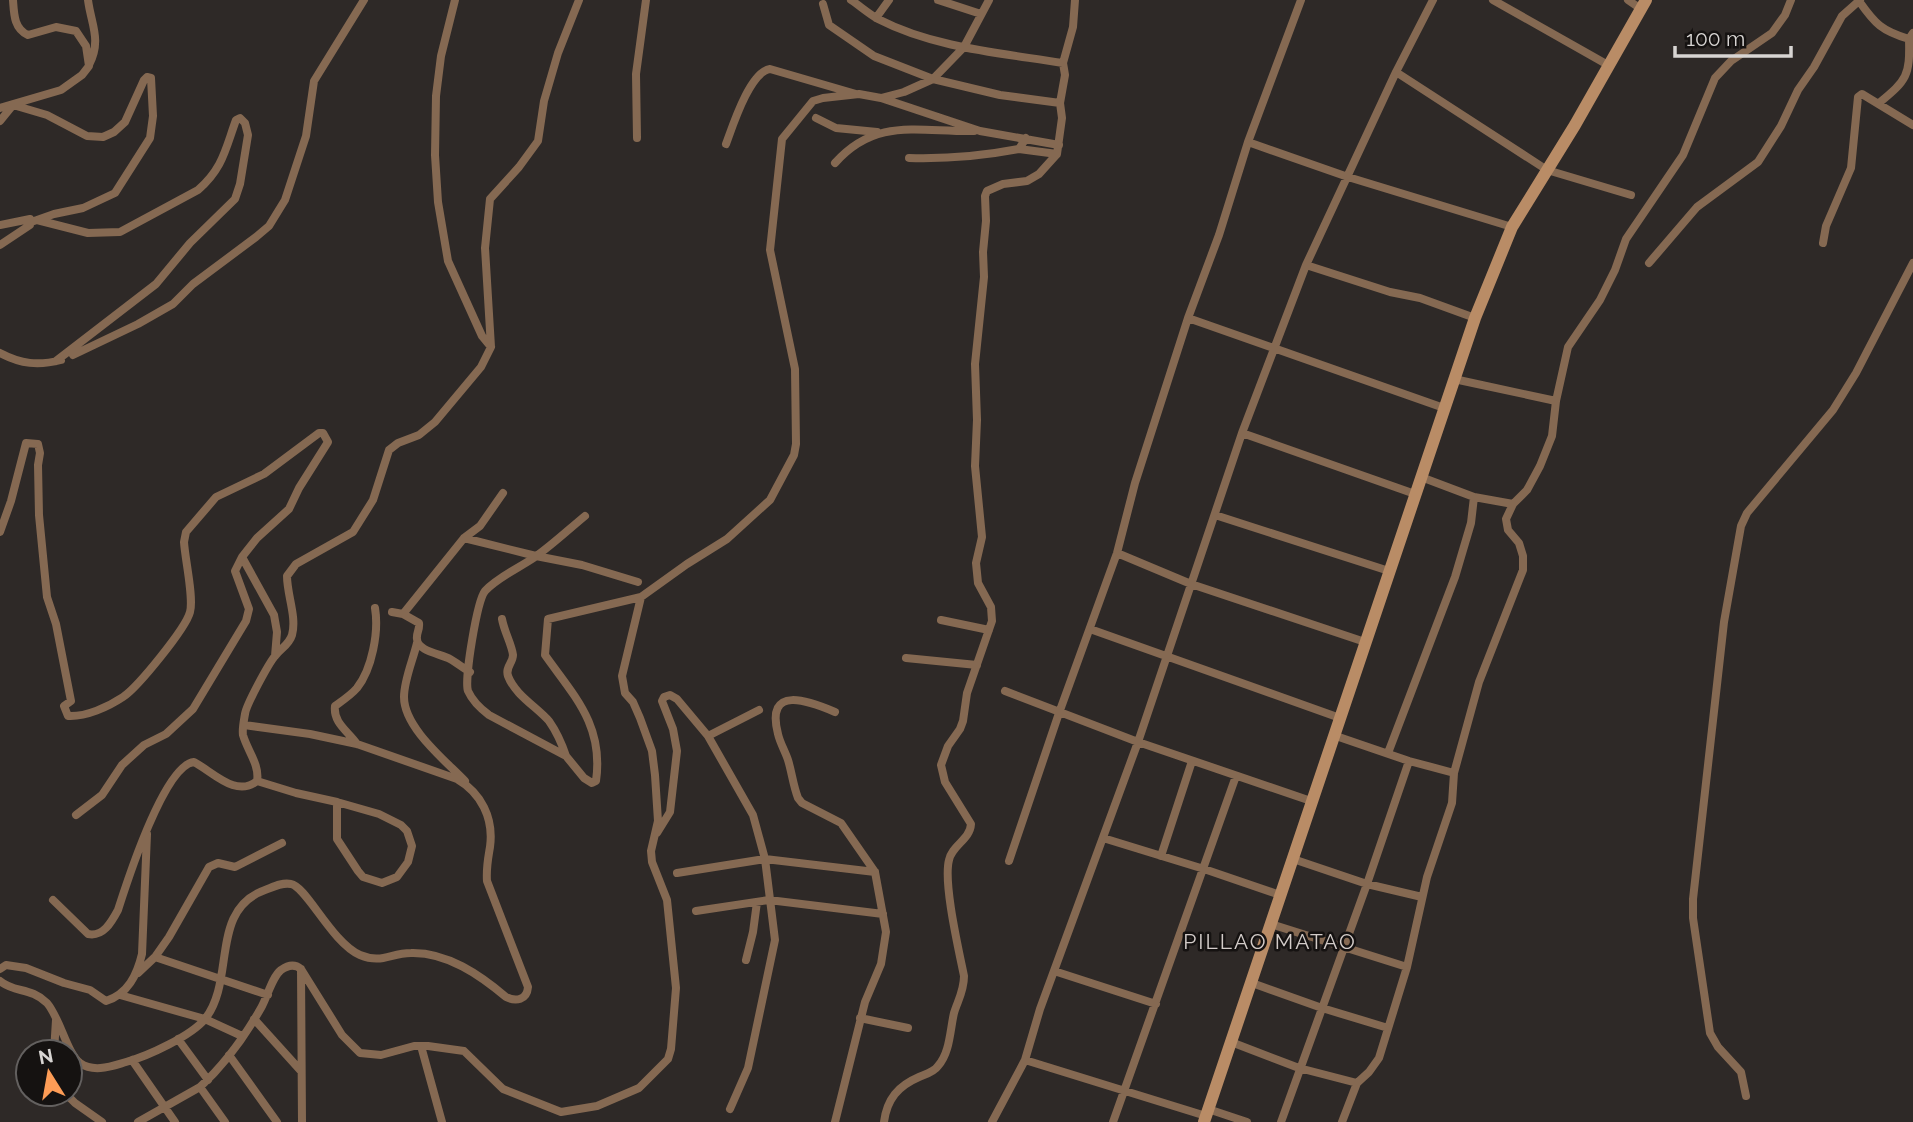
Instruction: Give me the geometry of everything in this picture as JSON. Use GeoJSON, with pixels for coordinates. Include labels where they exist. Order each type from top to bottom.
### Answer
{"type":"FeatureCollection","features":[{"type":"Feature","properties":{"kind":"street"},"geometry":{"type":"LineString","coordinates":[[13,0],[17,26],[22,32],[28,35],[56,27],[76,31],[86,46],[89,66]]}},
{"type":"Feature","properties":{"kind":"street"},"geometry":{"type":"LineString","coordinates":[[0,121],[15,103],[61,90],[82,75],[89,66],[93,57],[96,30],[88,0]]}},
{"type":"Feature","properties":{"kind":"street"},"geometry":{"type":"LineString","coordinates":[[0,353],[26,364],[56,361],[138,324],[173,304],[193,284],[269,226],[285,200],[306,136],[314,81],[364,0]]}},
{"type":"Feature","properties":{"kind":"street"},"geometry":{"type":"LineString","coordinates":[[455,0],[441,56],[436,96],[435,155],[438,202],[447,261],[482,336],[491,347]]}},
{"type":"Feature","properties":{"kind":"street"},"geometry":{"type":"LineString","coordinates":[[257,781],[258,772],[243,734],[246,710],[275,656],[293,634],[287,586],[290,569],[353,532],[373,500],[389,450],[398,443],[419,436],[435,422],[481,367],[491,347],[485,248],[490,199],[538,141],[544,101],[558,53],[579,0]]}},
{"type":"Feature","properties":{"kind":"street"},"geometry":{"type":"LineString","coordinates":[[637,138],[636,74],[646,0]]}},
{"type":"Feature","properties":{"kind":"street"},"geometry":{"type":"LineString","coordinates":[[851,0],[876,18],[922,37],[964,47],[1063,63]]}},
{"type":"Feature","properties":{"kind":"street"},"geometry":{"type":"LineString","coordinates":[[876,18],[889,0]]}},
{"type":"Feature","properties":{"kind":"street"},"geometry":{"type":"LineString","coordinates":[[938,0],[981,14]]}},
{"type":"Feature","properties":{"kind":"street"},"geometry":{"type":"LineString","coordinates":[[881,97],[904,92],[933,79],[964,47],[989,0]]}},
{"type":"Feature","properties":{"kind":"street"},"geometry":{"type":"LineString","coordinates":[[884,1122],[888,1103],[894,1093],[912,1080],[937,1069],[941,1063],[947,1049],[955,1009],[964,988],[947,874],[950,856],[954,848],[968,835],[971,824],[945,782],[941,765],[948,746],[964,721],[967,694],[992,614],[976,574],[982,537],[975,466],[975,364],[984,277],[985,196],[987,191],[996,186],[1027,181],[1038,174],[1058,149],[1062,118],[1060,103],[1065,75],[1063,63],[1073,27],[1075,0]]}},
{"type":"Feature","properties":{"kind":"street"},"geometry":{"type":"LineString","coordinates":[[1009,861],[1117,553],[1135,483],[1188,318],[1219,235],[1248,142],[1301,0]]}},
{"type":"Feature","properties":{"kind":"street"},"geometry":{"type":"LineString","coordinates":[[992,1122],[1025,1060],[1054,971],[1138,742],[1242,433],[1306,265],[1396,72],[1433,0]]}},
{"type":"Feature","properties":{"kind":"street"},"geometry":{"type":"LineString","coordinates":[[1493,0],[1608,65]]}},
{"type":"Feature","properties":{"kind":"street"},"geometry":{"type":"LineString","coordinates":[[1206,1116],[1475,318],[1512,227],[1575,125],[1644,4],[1628,0]]}},
{"type":"Feature","properties":{"kind":"street"},"geometry":{"type":"LineString","coordinates":[[1342,1122],[1357,1083],[1379,1058],[1407,967],[1422,897],[1452,803],[1454,773],[1479,682],[1523,570],[1519,543],[1506,523],[1508,512],[1527,490],[1552,436],[1556,401],[1568,347],[1600,300],[1626,239],[1683,155],[1715,78],[1731,61],[1772,33],[1785,15],[1791,0]]}},
{"type":"Feature","properties":{"kind":"street"},"geometry":{"type":"LineString","coordinates":[[1649,263],[1697,207],[1758,162],[1782,126],[1798,90],[1814,68],[1842,16],[1860,1],[1877,26],[1891,34],[1911,36],[1910,59],[1903,84],[1880,103]]}},
{"type":"Feature","properties":{"kind":"street"},"geometry":{"type":"LineString","coordinates":[[823,4],[830,24],[874,56],[933,79],[1000,95],[1060,103]]}},
{"type":"Feature","properties":{"kind":"street"},"geometry":{"type":"LineString","coordinates":[[726,144],[754,79],[763,70],[770,69],[859,94],[881,97],[980,131]]}},
{"type":"Feature","properties":{"kind":"street"},"geometry":{"type":"LineString","coordinates":[[1396,72],[1547,170],[1631,195]]}},
{"type":"Feature","properties":{"kind":"street"},"geometry":{"type":"LineString","coordinates":[[0,108],[13,106],[47,115],[87,136],[103,137],[125,122],[144,80],[151,78],[153,116],[150,138],[115,193],[83,208],[34,221],[0,245]]}},
{"type":"Feature","properties":{"kind":"street"},"geometry":{"type":"LineString","coordinates":[[502,619],[513,653],[513,661],[508,668],[509,676],[530,704],[548,720],[566,756],[588,782],[593,783],[596,781],[597,751],[586,715],[558,669],[545,654],[548,619],[641,597],[749,521],[770,500],[793,455],[797,420],[795,369],[770,250],[782,139],[813,101],[859,94]]}},
{"type":"Feature","properties":{"kind":"street"},"geometry":{"type":"LineString","coordinates":[[1824,243],[1826,226],[1852,168],[1858,97],[1862,94],[1880,103],[1913,125]]}},
{"type":"Feature","properties":{"kind":"street"},"geometry":{"type":"LineString","coordinates":[[0,225],[30,219],[88,233],[120,232],[198,190],[219,169],[236,120],[240,118],[245,123],[248,135],[235,199],[190,243],[156,284],[56,361]]}},
{"type":"Feature","properties":{"kind":"street"},"geometry":{"type":"LineString","coordinates":[[816,118],[836,128],[880,132],[915,129],[980,131],[1026,138],[1058,149]]}},
{"type":"Feature","properties":{"kind":"street"},"geometry":{"type":"LineString","coordinates":[[835,163],[861,139],[880,132]]}},
{"type":"Feature","properties":{"kind":"street"},"geometry":{"type":"LineString","coordinates":[[1019,149],[1026,138]]}},
{"type":"Feature","properties":{"kind":"street"},"geometry":{"type":"LineString","coordinates":[[1248,142],[1348,177],[1512,227]]}},
{"type":"Feature","properties":{"kind":"street"},"geometry":{"type":"LineString","coordinates":[[909,158],[943,159],[1019,149],[1058,149]]}},
{"type":"Feature","properties":{"kind":"street"},"geometry":{"type":"LineString","coordinates":[[1746,1096],[1741,1072],[1718,1047],[1710,1033],[1693,918],[1724,622],[1741,526],[1747,513],[1833,410],[1856,373],[1913,263]]}},
{"type":"Feature","properties":{"kind":"street"},"geometry":{"type":"LineString","coordinates":[[1306,265],[1390,292],[1420,298],[1475,318]]}},
{"type":"Feature","properties":{"kind":"street"},"geometry":{"type":"LineString","coordinates":[[1188,318],[1444,408]]}},
{"type":"Feature","properties":{"kind":"street"},"geometry":{"type":"LineString","coordinates":[[1454,379],[1556,401]]}},
{"type":"Feature","properties":{"kind":"street"},"geometry":{"type":"LineString","coordinates":[[0,532],[26,443],[38,444],[39,515],[47,597],[56,624],[71,701],[64,706],[68,716],[82,717],[124,696],[168,648],[190,611],[184,542],[186,532],[216,496],[264,474],[319,433],[323,433],[328,442],[289,509],[257,538],[242,557],[235,571],[249,609],[246,621],[193,709],[166,734],[136,751],[122,765],[102,795],[76,816]]}},
{"type":"Feature","properties":{"kind":"street"},"geometry":{"type":"LineString","coordinates":[[1242,433],[1415,494]]}},
{"type":"Feature","properties":{"kind":"street"},"geometry":{"type":"LineString","coordinates":[[1420,477],[1474,497],[1513,504]]}},
{"type":"Feature","properties":{"kind":"street"},"geometry":{"type":"LineString","coordinates":[[404,614],[464,538],[480,526],[503,493]]}},
{"type":"Feature","properties":{"kind":"street"},"geometry":{"type":"LineString","coordinates":[[1388,753],[1455,577],[1471,523],[1474,497]]}},
{"type":"Feature","properties":{"kind":"street"},"geometry":{"type":"LineString","coordinates":[[1214,515],[1389,571]]}},
{"type":"Feature","properties":{"kind":"street"},"geometry":{"type":"LineString","coordinates":[[566,756],[543,746],[485,712],[468,690],[474,626],[484,593],[536,556],[585,516]]}},
{"type":"Feature","properties":{"kind":"street"},"geometry":{"type":"LineString","coordinates":[[464,538],[582,565],[638,582]]}},
{"type":"Feature","properties":{"kind":"street"},"geometry":{"type":"LineString","coordinates":[[1117,553],[1192,583],[1365,642]]}},
{"type":"Feature","properties":{"kind":"street"},"geometry":{"type":"LineString","coordinates":[[242,557],[274,615],[278,632],[275,656]]}},
{"type":"Feature","properties":{"kind":"street"},"geometry":{"type":"LineString","coordinates":[[641,597],[622,676],[625,693],[633,702],[652,751],[657,833]]}},
{"type":"Feature","properties":{"kind":"street"},"geometry":{"type":"LineString","coordinates":[[357,744],[340,725],[334,711],[335,706],[355,691],[367,669],[377,620],[375,608]]}},
{"type":"Feature","properties":{"kind":"street"},"geometry":{"type":"LineString","coordinates":[[0,981],[6,986],[34,993],[48,1005],[74,1057],[82,1064],[93,1068],[107,1068],[132,1060],[178,1039],[205,1019],[222,978],[226,943],[237,912],[249,897],[286,883],[294,884],[302,891],[329,930],[355,953],[376,960],[410,953],[425,954],[473,972],[512,1000],[524,997],[528,987],[487,881],[491,830],[487,814],[483,803],[435,753],[407,713],[405,691],[419,623],[404,614],[392,612]]}},
{"type":"Feature","properties":{"kind":"street"},"geometry":{"type":"LineString","coordinates":[[941,620],[989,630]]}},
{"type":"Feature","properties":{"kind":"street"},"geometry":{"type":"LineString","coordinates":[[1090,629],[1340,718]]}},
{"type":"Feature","properties":{"kind":"street"},"geometry":{"type":"LineString","coordinates":[[417,643],[470,672]]}},
{"type":"Feature","properties":{"kind":"street"},"geometry":{"type":"LineString","coordinates":[[906,658],[977,665]]}},
{"type":"Feature","properties":{"kind":"street"},"geometry":{"type":"LineString","coordinates":[[1005,691],[1138,742],[1311,801]]}},
{"type":"Feature","properties":{"kind":"street"},"geometry":{"type":"LineString","coordinates":[[138,1122],[208,1080],[254,1019],[279,972],[296,965],[342,1035],[360,1053],[382,1055],[421,1046],[464,1051],[503,1089],[561,1112],[597,1106],[639,1087],[668,1059],[676,988],[667,900],[652,862],[651,851],[657,833],[670,812],[675,785],[677,751],[673,729],[662,699],[668,695],[674,696],[708,736],[753,815],[765,859],[775,940],[748,1068],[730,1110]]}},
{"type":"Feature","properties":{"kind":"street"},"geometry":{"type":"LineString","coordinates":[[835,712],[807,700],[788,701],[780,706],[776,716],[778,733],[798,798],[802,803],[841,823],[875,872],[886,932],[884,951],[860,1018],[835,1122]]}},
{"type":"Feature","properties":{"kind":"street"},"geometry":{"type":"LineString","coordinates":[[708,736],[759,710]]}},
{"type":"Feature","properties":{"kind":"street"},"geometry":{"type":"LineString","coordinates":[[244,725],[357,744],[457,779],[469,786]]}},
{"type":"Feature","properties":{"kind":"street"},"geometry":{"type":"LineString","coordinates":[[1333,736],[1454,773]]}},
{"type":"Feature","properties":{"kind":"street"},"geometry":{"type":"LineString","coordinates":[[1161,856],[1192,761]]}},
{"type":"Feature","properties":{"kind":"street"},"geometry":{"type":"LineString","coordinates":[[1280,1122],[1409,761]]}},
{"type":"Feature","properties":{"kind":"street"},"geometry":{"type":"LineString","coordinates":[[53,900],[88,934],[95,935],[111,923],[118,911],[148,826],[180,768],[189,762],[194,762],[233,787],[244,787],[257,781],[296,793],[337,802],[379,814],[394,821],[407,831],[412,846],[403,871],[397,877],[382,883],[363,877],[358,872],[337,839],[337,802]]}},
{"type":"Feature","properties":{"kind":"street"},"geometry":{"type":"LineString","coordinates":[[1113,1122],[1236,776]]}},
{"type":"Feature","properties":{"kind":"street"},"geometry":{"type":"LineString","coordinates":[[138,973],[144,934],[148,826]]}},
{"type":"Feature","properties":{"kind":"street"},"geometry":{"type":"LineString","coordinates":[[1103,838],[1280,895]]}},
{"type":"Feature","properties":{"kind":"street"},"geometry":{"type":"LineString","coordinates":[[0,968],[6,965],[26,968],[90,990],[106,1001],[120,995],[155,957],[169,937],[209,867],[218,863],[235,867],[282,843]]}},
{"type":"Feature","properties":{"kind":"street"},"geometry":{"type":"LineString","coordinates":[[677,873],[765,859],[875,872]]}},
{"type":"Feature","properties":{"kind":"street"},"geometry":{"type":"LineString","coordinates":[[1293,859],[1367,884],[1422,897]]}},
{"type":"Feature","properties":{"kind":"street"},"geometry":{"type":"LineString","coordinates":[[696,911],[769,900],[883,914]]}},
{"type":"Feature","properties":{"kind":"street"},"geometry":{"type":"LineString","coordinates":[[746,960],[757,902]]}},
{"type":"Feature","properties":{"kind":"street"},"geometry":{"type":"LineString","coordinates":[[1271,924],[1407,967]]}},
{"type":"Feature","properties":{"kind":"street"},"geometry":{"type":"LineString","coordinates":[[155,957],[268,995]]}},
{"type":"Feature","properties":{"kind":"street"},"geometry":{"type":"LineString","coordinates":[[301,969],[302,1122]]}},
{"type":"Feature","properties":{"kind":"street"},"geometry":{"type":"LineString","coordinates":[[1054,971],[1156,1004]]}},
{"type":"Feature","properties":{"kind":"street"},"geometry":{"type":"LineString","coordinates":[[1252,983],[1388,1028]]}},
{"type":"Feature","properties":{"kind":"street"},"geometry":{"type":"LineString","coordinates":[[120,995],[205,1019],[242,1035]]}},
{"type":"Feature","properties":{"kind":"street"},"geometry":{"type":"LineString","coordinates":[[860,1018],[908,1028]]}},
{"type":"Feature","properties":{"kind":"street"},"geometry":{"type":"LineString","coordinates":[[254,1019],[301,1071]]}},
{"type":"Feature","properties":{"kind":"street"},"geometry":{"type":"LineString","coordinates":[[55,1038],[56,1020]]}},
{"type":"Feature","properties":{"kind":"street"},"geometry":{"type":"LineString","coordinates":[[178,1039],[208,1080]]}},
{"type":"Feature","properties":{"kind":"street"},"geometry":{"type":"LineString","coordinates":[[1231,1042],[1299,1068],[1357,1083]]}},
{"type":"Feature","properties":{"kind":"street"},"geometry":{"type":"LineString","coordinates":[[421,1046],[442,1122]]}},
{"type":"Feature","properties":{"kind":"street"},"geometry":{"type":"LineString","coordinates":[[229,1055],[277,1122]]}},
{"type":"Feature","properties":{"kind":"street"},"geometry":{"type":"LineString","coordinates":[[132,1060],[175,1122]]}},
{"type":"Feature","properties":{"kind":"street"},"geometry":{"type":"LineString","coordinates":[[1025,1060],[1206,1116],[1247,1122]]}},
{"type":"Feature","properties":{"kind":"street"},"geometry":{"type":"LineString","coordinates":[[200,1087],[225,1122]]}},
{"type":"Feature","properties":{"kind":"street"},"geometry":{"type":"LineString","coordinates":[[82,1108],[102,1122]]}},
{"type":"Feature","properties":{"kind":"street"},"geometry":{"type":"LineString","coordinates":[[295,1122],[301,1108]]}},
{"type":"Feature","properties":{"kind":"district","name":"PILLAO MATAO"},"geometry":{"type":"Point","coordinates":[1270,942]}}]}
